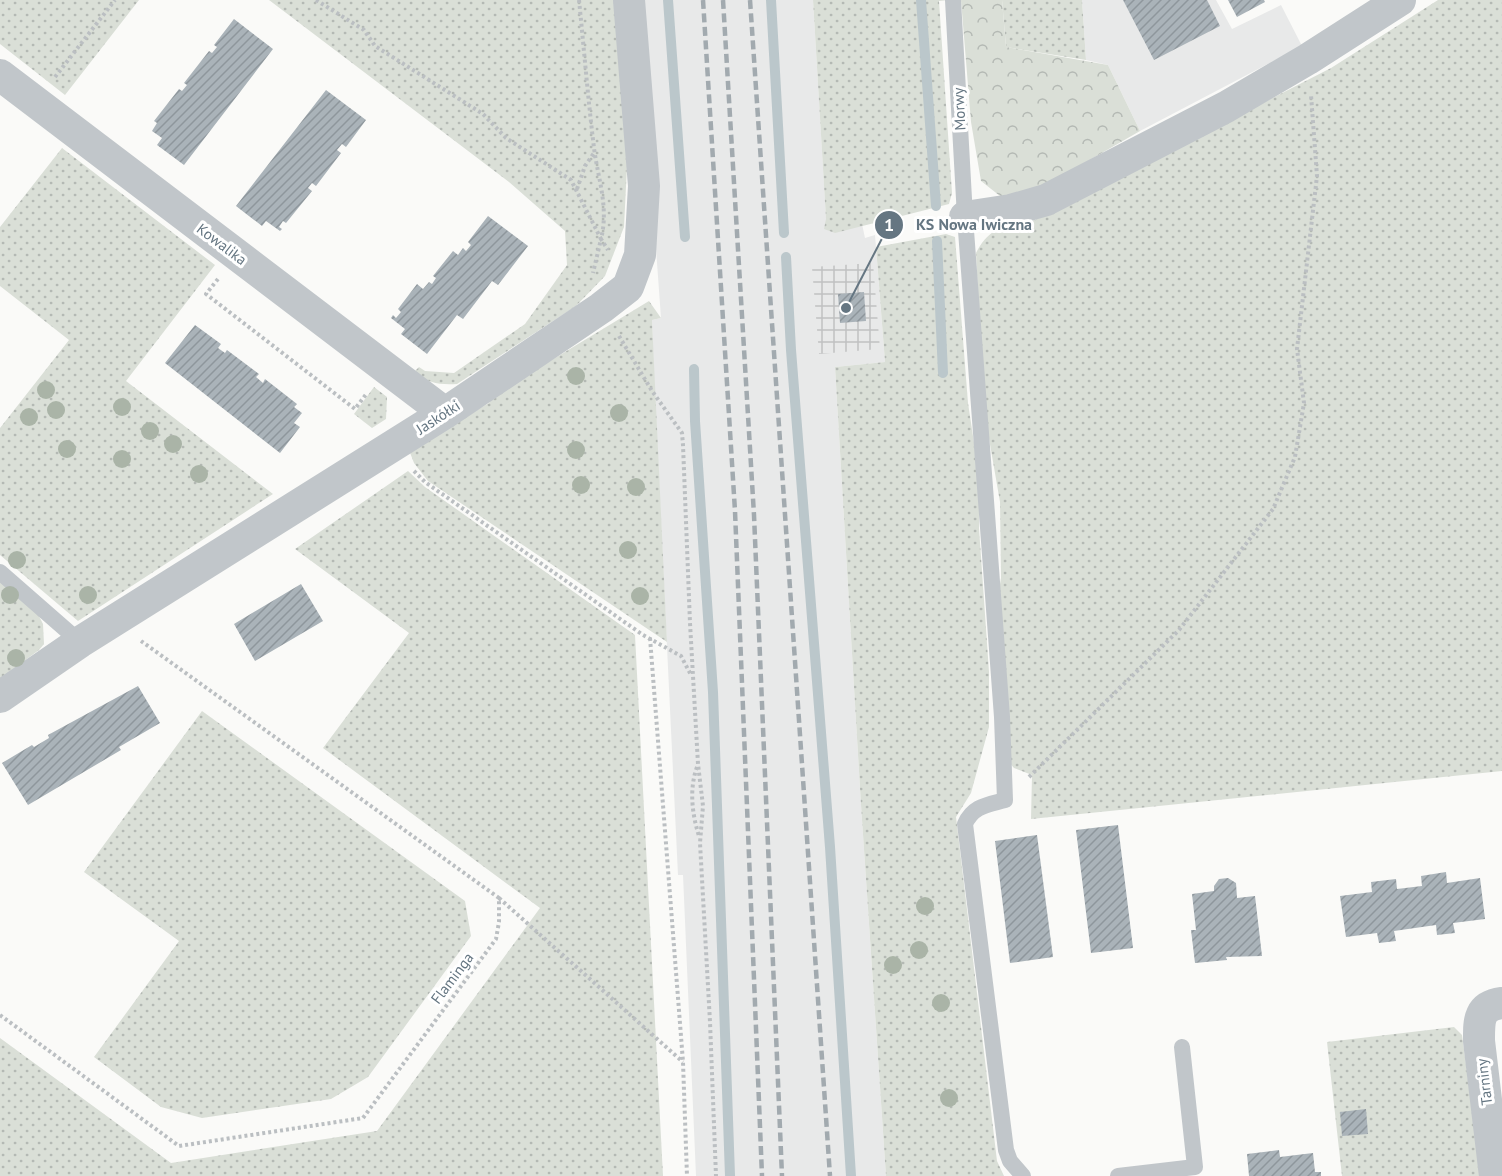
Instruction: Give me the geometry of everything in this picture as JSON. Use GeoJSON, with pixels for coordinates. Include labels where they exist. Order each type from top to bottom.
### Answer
{"type":"FeatureCollection","features":[{"type":"Feature","properties":{"kind":"street","name":"Jaskółki"},"geometry":{"type":"LineString","coordinates":[[0,697],[80,642],[397,444],[589,317],[628,286],[640,255],[644,186],[629,0]]}},
{"type":"Feature","properties":{"kind":"street"},"geometry":{"type":"LineString","coordinates":[[965,217],[1011,210],[1046,200],[1226,106],[1400,0]]}},
{"type":"Feature","properties":{"kind":"street","name":"Kowalika"},"geometry":{"type":"LineString","coordinates":[[0,75],[445,412]]}},
{"type":"Feature","properties":{"kind":"street","name":"Tarniny"},"geometry":{"type":"LineString","coordinates":[[1491,1013],[1479,1041],[1496,1176]]}},
{"type":"Feature","properties":{"kind":"lane","name":"Morwy"},"geometry":{"type":"LineString","coordinates":[[953,0],[965,217],[1002,717],[1005,800]]}},
{"type":"Feature","properties":{"kind":"lane"},"geometry":{"type":"LineString","coordinates":[[0,572],[80,642]]}},
{"type":"Feature","properties":{"kind":"lane"},"geometry":{"type":"LineString","coordinates":[[1005,800],[979,807],[969,814],[965,824],[1006,1150],[1010,1161],[1023,1176]]}},
{"type":"Feature","properties":{"kind":"lane"},"geometry":{"type":"LineString","coordinates":[[1118,1176],[1196,1172],[1182,1047]]}},
{"type":"Feature","properties":{"kind":"path"},"geometry":{"type":"LineString","coordinates":[[34,102],[116,0]]}},
{"type":"Feature","properties":{"kind":"path"},"geometry":{"type":"LineString","coordinates":[[316,0],[364,30],[375,46],[483,114],[506,138],[571,180],[616,265],[635,271]]}},
{"type":"Feature","properties":{"kind":"path"},"geometry":{"type":"LineString","coordinates":[[579,0],[594,152],[605,211],[605,225],[590,284],[589,317],[652,391],[682,433],[693,678],[703,806],[700,843]]}},
{"type":"Feature","properties":{"kind":"path"},"geometry":{"type":"LineString","coordinates":[[1005,800],[1179,630],[1273,508],[1295,457],[1304,403],[1297,349],[1317,176],[1308,58]]}},
{"type":"Feature","properties":{"kind":"path"},"geometry":{"type":"LineString","coordinates":[[576,190],[581,175],[594,152]]}},
{"type":"Feature","properties":{"kind":"path"},"geometry":{"type":"LineString","coordinates":[[236,255],[206,294],[355,409],[386,369]]}},
{"type":"Feature","properties":{"kind":"path"},"geometry":{"type":"LineString","coordinates":[[397,444],[410,465],[425,482],[650,638],[681,656],[693,678]]}},
{"type":"Feature","properties":{"kind":"path"},"geometry":{"type":"LineString","coordinates":[[114,621],[499,898],[683,1062]]}},
{"type":"Feature","properties":{"kind":"path"},"geometry":{"type":"LineString","coordinates":[[650,638],[683,1062],[687,1176]]}},
{"type":"Feature","properties":{"kind":"path"},"geometry":{"type":"LineString","coordinates":[[698,764],[693,778],[692,796],[700,843],[716,1176]]}},
{"type":"Feature","properties":{"kind":"path","name":"Flaminga"},"geometry":{"type":"LineString","coordinates":[[0,1015],[179,1146],[363,1118],[496,939],[499,898]]}},
{"type":"Feature","properties":{"kind":"shaded area"},"geometry":{"type":"Polygon","coordinates":[[[638,0],[813,0],[826,218],[859,210],[865,238],[875,235],[885,362],[835,367],[886,1176],[696,1176],[683,875],[678,875],[654,377],[652,320],[661,318],[638,0]]]}},
{"type":"Feature","properties":{"kind":"shaded area"},"geometry":{"type":"Polygon","coordinates":[[[1082,0],[1216,0],[1232,29],[1281,5],[1302,46],[1140,131],[1108,65],[1086,60],[1082,0]]]}},
{"type":"Feature","properties":{"kind":"shaded area"},"geometry":{"type":"Polygon","coordinates":[[[873,263],[880,349],[819,354],[812,267],[873,263]]]}},
{"type":"Feature","properties":{"kind":"green space"},"geometry":{"type":"Polygon","coordinates":[[[0,0],[139,0],[65,95],[0,44],[0,0]]]}},
{"type":"Feature","properties":{"kind":"green space"},"geometry":{"type":"Polygon","coordinates":[[[269,0],[616,0],[627,166],[624,227],[605,276],[576,306],[457,384],[434,383],[413,373],[419,367],[425,371],[454,373],[525,324],[567,265],[565,231],[509,182],[269,0]]]}},
{"type":"Feature","properties":{"kind":"green space"},"geometry":{"type":"Polygon","coordinates":[[[813,0],[949,0],[939,1],[952,193],[949,204],[835,233],[824,229],[826,219],[813,0]]]}},
{"type":"Feature","properties":{"kind":"green space"},"geometry":{"type":"Polygon","coordinates":[[[961,0],[1002,0],[1006,47],[1108,65],[1140,131],[1055,180],[1017,197],[1000,196],[981,181],[971,122],[961,0]]]}},
{"type":"Feature","properties":{"kind":"green space"},"geometry":{"type":"Polygon","coordinates":[[[1002,0],[1082,0],[1086,60],[1006,47],[1002,0]]]}},
{"type":"Feature","properties":{"kind":"green space"},"geometry":{"type":"Polygon","coordinates":[[[1438,0],[1502,0],[1502,771],[1031,819],[1032,775],[1014,768],[1006,759],[995,614],[1001,578],[1000,502],[983,404],[976,253],[987,237],[1001,228],[1035,220],[1331,68],[1438,0]]]}},
{"type":"Feature","properties":{"kind":"green space"},"geometry":{"type":"Polygon","coordinates":[[[62,148],[215,265],[126,381],[273,494],[78,621],[0,555],[0,428],[69,340],[0,286],[0,227],[62,148]]]}},
{"type":"Feature","properties":{"kind":"green space"},"geometry":{"type":"Polygon","coordinates":[[[946,234],[955,237],[968,403],[979,476],[979,528],[989,672],[989,727],[971,793],[956,817],[997,1161],[1004,1176],[886,1176],[835,367],[885,362],[876,247],[946,234]]]}},
{"type":"Feature","properties":{"kind":"green space"},"geometry":{"type":"Polygon","coordinates":[[[649,301],[661,318],[652,320],[667,642],[428,481],[414,463],[409,450],[489,403],[494,395],[649,301]]]}},
{"type":"Feature","properties":{"kind":"green space"},"geometry":{"type":"Polygon","coordinates":[[[374,387],[387,397],[386,419],[372,428],[354,414],[374,387]]]}},
{"type":"Feature","properties":{"kind":"green space"},"geometry":{"type":"Polygon","coordinates":[[[408,471],[425,487],[635,635],[663,1176],[0,1176],[0,1038],[171,1163],[377,1131],[540,908],[323,748],[409,633],[295,549],[408,471]]]}},
{"type":"Feature","properties":{"kind":"green space"},"geometry":{"type":"Polygon","coordinates":[[[0,581],[38,614],[43,624],[44,644],[0,679],[0,581]]]}},
{"type":"Feature","properties":{"kind":"green space"},"geometry":{"type":"Polygon","coordinates":[[[202,711],[465,901],[471,936],[368,1077],[331,1099],[202,1118],[161,1107],[94,1057],[179,941],[84,872],[202,711]]]}},
{"type":"Feature","properties":{"kind":"green space"},"geometry":{"type":"Polygon","coordinates":[[[1454,1027],[1462,1035],[1481,1176],[1342,1176],[1327,1042],[1454,1027]]]}},
{"type":"Feature","properties":{"kind":"building"},"geometry":{"type":"Polygon","coordinates":[[[1123,0],[1207,0],[1220,26],[1154,60],[1123,0]]]}},
{"type":"Feature","properties":{"kind":"building"},"geometry":{"type":"Polygon","coordinates":[[[1228,0],[1264,0],[1265,2],[1237,17],[1228,0]]]}},
{"type":"Feature","properties":{"kind":"building"},"geometry":{"type":"Polygon","coordinates":[[[234,19],[273,49],[184,165],[157,145],[162,138],[152,131],[157,123],[154,121],[179,89],[182,91],[187,85],[184,83],[209,51],[212,53],[217,47],[214,45],[234,19]]]}},
{"type":"Feature","properties":{"kind":"building"},"geometry":{"type":"Polygon","coordinates":[[[326,90],[366,120],[346,147],[342,144],[337,150],[341,153],[316,186],[312,183],[308,188],[312,191],[286,223],[283,221],[279,227],[282,229],[280,231],[266,221],[262,226],[236,206],[326,90]]]}},
{"type":"Feature","properties":{"kind":"building"},"geometry":{"type":"Polygon","coordinates":[[[488,216],[528,246],[498,285],[492,281],[463,319],[457,315],[427,354],[401,334],[405,329],[391,318],[393,315],[396,318],[401,312],[398,309],[417,284],[423,289],[429,282],[432,284],[436,278],[433,276],[453,251],[458,255],[463,248],[466,251],[471,245],[468,242],[488,216]]]}},
{"type":"Feature","properties":{"kind":"building"},"geometry":{"type":"Polygon","coordinates":[[[864,292],[866,321],[840,323],[838,294],[864,292]]]}},
{"type":"Feature","properties":{"kind":"building"},"geometry":{"type":"Polygon","coordinates":[[[195,325],[221,344],[218,348],[225,353],[227,350],[259,374],[256,377],[263,383],[265,379],[297,404],[294,407],[302,413],[294,423],[300,427],[280,453],[165,363],[195,325]]]}},
{"type":"Feature","properties":{"kind":"building"},"geometry":{"type":"Polygon","coordinates":[[[301,584],[323,621],[255,661],[234,624],[301,584]]]}},
{"type":"Feature","properties":{"kind":"building"},"geometry":{"type":"Polygon","coordinates":[[[138,686],[160,723],[119,747],[121,750],[28,805],[2,763],[32,745],[34,747],[49,738],[48,735],[138,686]]]}},
{"type":"Feature","properties":{"kind":"building"},"geometry":{"type":"Polygon","coordinates":[[[1118,825],[1133,948],[1091,953],[1076,830],[1118,825]]]}},
{"type":"Feature","properties":{"kind":"building"},"geometry":{"type":"Polygon","coordinates":[[[1037,835],[1053,957],[1010,963],[995,841],[1037,835]]]}},
{"type":"Feature","properties":{"kind":"building"},"geometry":{"type":"Polygon","coordinates":[[[1446,872],[1447,883],[1480,878],[1485,919],[1453,923],[1455,933],[1437,935],[1436,925],[1394,931],[1396,941],[1379,943],[1377,933],[1346,937],[1340,896],[1372,892],[1371,882],[1396,879],[1397,889],[1422,886],[1421,876],[1446,872]]]}},
{"type":"Feature","properties":{"kind":"building"},"geometry":{"type":"Polygon","coordinates":[[[1228,878],[1236,883],[1237,898],[1255,896],[1262,956],[1226,957],[1227,960],[1195,963],[1191,930],[1196,930],[1192,894],[1214,891],[1214,886],[1219,879],[1228,878]]]}},
{"type":"Feature","properties":{"kind":"building"},"geometry":{"type":"Polygon","coordinates":[[[1366,1109],[1368,1134],[1342,1136],[1340,1112],[1366,1109]]]}},
{"type":"Feature","properties":{"kind":"building"},"geometry":{"type":"Polygon","coordinates":[[[1279,1150],[1280,1157],[1313,1153],[1315,1172],[1321,1172],[1321,1176],[1249,1176],[1247,1154],[1279,1150]]]}},
{"type":"Feature","properties":{"kind":"waterway"},"geometry":{"type":"LineString","coordinates":[[668,0],[685,237]]}},
{"type":"Feature","properties":{"kind":"waterway"},"geometry":{"type":"LineString","coordinates":[[771,0],[784,233]]}},
{"type":"Feature","properties":{"kind":"waterway"},"geometry":{"type":"LineString","coordinates":[[921,0],[936,206]]}},
{"type":"Feature","properties":{"kind":"waterway"},"geometry":{"type":"LineString","coordinates":[[937,241],[943,373]]}},
{"type":"Feature","properties":{"kind":"waterway"},"geometry":{"type":"LineString","coordinates":[[786,257],[791,350],[830,847],[851,1176]]}},
{"type":"Feature","properties":{"kind":"waterway"},"geometry":{"type":"LineString","coordinates":[[694,369],[695,421],[713,692],[730,1176]]}},
{"type":"Feature","properties":{"kind":"railway"},"geometry":{"type":"LineString","coordinates":[[703,0],[735,511],[762,1176]]}},
{"type":"Feature","properties":{"kind":"railway"},"geometry":{"type":"LineString","coordinates":[[723,0],[754,515],[782,1176]]}},
{"type":"Feature","properties":{"kind":"railway"},"geometry":{"type":"LineString","coordinates":[[750,0],[830,1176]]}},
{"type":"Feature","properties":{"kind":"place","name":"KS Nowa Iwiczna"},"geometry":{"type":"Point","coordinates":[846,308]}}]}
